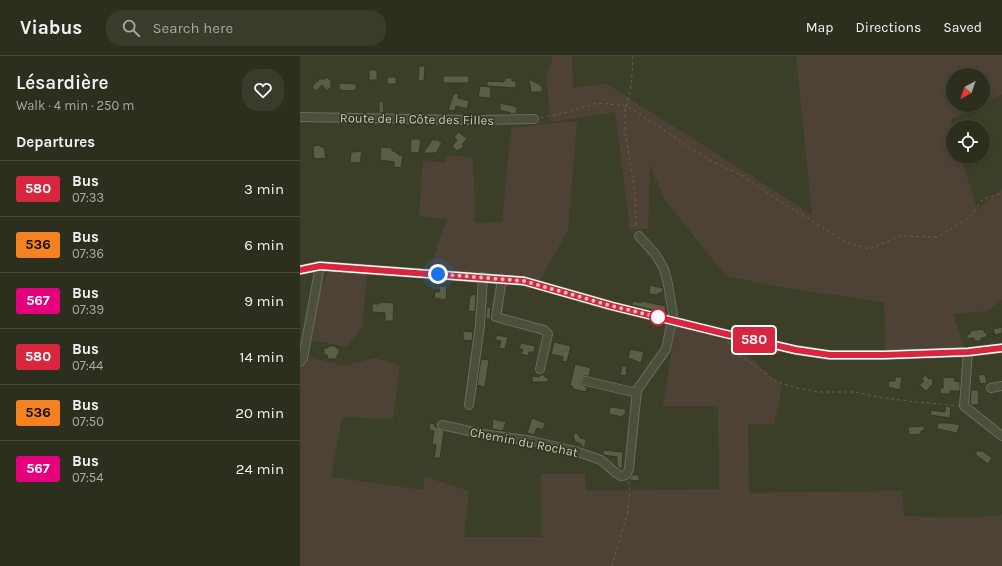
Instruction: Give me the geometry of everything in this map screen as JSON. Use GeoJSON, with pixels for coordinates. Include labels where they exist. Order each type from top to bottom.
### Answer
{"type":"FeatureCollection","features":[{"type":"Feature","properties":{"kind":"street","name":"Route de la Côte des Filles"},"geometry":{"type":"LineString","coordinates":[[300,117],[472,120],[534,119]]}},
{"type":"Feature","properties":{"kind":"street"},"geometry":{"type":"LineString","coordinates":[[626,475],[629,469],[637,393],[640,385],[666,349],[673,315],[664,269],[656,256],[639,236]]}},
{"type":"Feature","properties":{"kind":"street"},"geometry":{"type":"LineString","coordinates":[[300,270],[320,266],[524,281],[612,306],[722,333],[796,350],[830,355],[968,352],[1002,348]]}},
{"type":"Feature","properties":{"kind":"street"},"geometry":{"type":"LineString","coordinates":[[300,362],[303,358],[320,266]]}},
{"type":"Feature","properties":{"kind":"street"},"geometry":{"type":"LineString","coordinates":[[469,405],[480,325],[483,277]]}},
{"type":"Feature","properties":{"kind":"street"},"geometry":{"type":"LineString","coordinates":[[502,279],[496,317],[544,330],[548,334],[540,369]]}},
{"type":"Feature","properties":{"kind":"street"},"geometry":{"type":"LineString","coordinates":[[968,352],[964,406],[1002,436]]}},
{"type":"Feature","properties":{"kind":"street"},"geometry":{"type":"LineString","coordinates":[[586,381],[637,393]]}},
{"type":"Feature","properties":{"kind":"street"},"geometry":{"type":"LineString","coordinates":[[992,388],[1002,386]]}},
{"type":"Feature","properties":{"kind":"street","name":"Chemin du Rochat"},"geometry":{"type":"LineString","coordinates":[[442,425],[483,434],[532,441],[575,451],[601,460],[616,473],[622,476],[626,475]]}},
{"type":"Feature","properties":{"kind":"path"},"geometry":{"type":"LineString","coordinates":[[632,56],[631,87],[627,106],[625,131],[635,193],[635,229],[639,236]]}},
{"type":"Feature","properties":{"kind":"path"},"geometry":{"type":"LineString","coordinates":[[534,119],[567,112],[598,103],[627,106],[709,160],[743,176],[781,202],[846,242],[870,249],[900,236],[937,237],[969,218],[983,199],[1002,193]]}},
{"type":"Feature","properties":{"kind":"path"},"geometry":{"type":"LineString","coordinates":[[722,333],[734,351],[777,382],[797,388],[819,392],[855,392],[893,399],[964,406]]}},
{"type":"Feature","properties":{"kind":"path"},"geometry":{"type":"LineString","coordinates":[[612,566],[628,511],[630,490],[626,475]]}},
{"type":"Feature","properties":{"kind":"shaded area"},"geometry":{"type":"Polygon","coordinates":[[[551,56],[572,56],[573,88],[607,84],[812,215],[796,56],[1002,56],[1002,95],[990,101],[990,68],[946,68],[946,112],[967,112],[950,120],[946,120],[946,164],[963,164],[977,210],[1002,189],[1002,300],[987,311],[953,314],[964,347],[886,352],[884,302],[786,288],[726,276],[665,200],[650,165],[648,229],[630,230],[615,112],[551,122],[546,78],[553,58],[551,56]]]}},
{"type":"Feature","properties":{"kind":"shaded area"},"geometry":{"type":"Polygon","coordinates":[[[577,121],[568,230],[540,280],[498,274],[429,271],[447,219],[419,216],[423,160],[445,163],[447,155],[473,158],[475,223],[502,222],[511,128],[577,121]]]}},
{"type":"Feature","properties":{"kind":"shaded area"},"geometry":{"type":"Polygon","coordinates":[[[328,272],[366,273],[367,275],[362,327],[347,347],[312,340],[318,294],[328,272]]]}},
{"type":"Feature","properties":{"kind":"shaded area"},"geometry":{"type":"Polygon","coordinates":[[[676,324],[744,340],[747,355],[782,386],[774,424],[748,424],[749,493],[902,491],[904,516],[962,518],[1002,515],[1002,566],[300,566],[300,369],[311,357],[343,366],[376,358],[400,366],[393,419],[342,417],[331,477],[423,490],[425,477],[469,491],[464,537],[542,537],[541,474],[585,474],[586,491],[719,489],[718,406],[663,406],[676,324]]]}},
{"type":"Feature","properties":{"kind":"building"},"geometry":{"type":"Polygon","coordinates":[[[419,66],[425,66],[424,81],[418,81],[419,66]]]}},
{"type":"Feature","properties":{"kind":"building"},"geometry":{"type":"Polygon","coordinates":[[[369,70],[377,70],[377,80],[369,80],[369,70]]]}},
{"type":"Feature","properties":{"kind":"building"},"geometry":{"type":"Polygon","coordinates":[[[443,76],[469,76],[469,83],[443,83],[443,76]]]}},
{"type":"Feature","properties":{"kind":"building"},"geometry":{"type":"Polygon","coordinates":[[[327,77],[331,81],[331,87],[327,91],[322,85],[316,91],[312,87],[320,79],[325,79],[327,77]]]}},
{"type":"Feature","properties":{"kind":"building"},"geometry":{"type":"Polygon","coordinates":[[[387,77],[396,77],[396,84],[387,84],[387,77]]]}},
{"type":"Feature","properties":{"kind":"building"},"geometry":{"type":"Polygon","coordinates":[[[505,78],[512,78],[512,81],[516,81],[516,88],[487,86],[487,81],[504,82],[505,78]]]}},
{"type":"Feature","properties":{"kind":"building"},"geometry":{"type":"Polygon","coordinates":[[[529,79],[542,86],[542,92],[531,92],[529,79]]]}},
{"type":"Feature","properties":{"kind":"building"},"geometry":{"type":"Polygon","coordinates":[[[339,84],[356,84],[356,90],[339,90],[339,84]]]}},
{"type":"Feature","properties":{"kind":"building"},"geometry":{"type":"Polygon","coordinates":[[[480,86],[491,87],[490,98],[478,97],[480,86]]]}},
{"type":"Feature","properties":{"kind":"building"},"geometry":{"type":"Polygon","coordinates":[[[454,93],[459,94],[458,98],[469,101],[467,109],[456,106],[455,111],[448,110],[454,93]]]}},
{"type":"Feature","properties":{"kind":"building"},"geometry":{"type":"Polygon","coordinates":[[[383,101],[384,113],[379,113],[379,102],[383,101]]]}},
{"type":"Feature","properties":{"kind":"building"},"geometry":{"type":"Polygon","coordinates":[[[500,103],[517,108],[516,114],[510,114],[511,113],[500,110],[500,103]]]}},
{"type":"Feature","properties":{"kind":"building"},"geometry":{"type":"Polygon","coordinates":[[[459,132],[467,139],[462,144],[464,147],[457,151],[452,146],[457,140],[454,137],[459,132]]]}},
{"type":"Feature","properties":{"kind":"building"},"geometry":{"type":"Polygon","coordinates":[[[411,139],[421,139],[419,153],[410,152],[411,139]]]}},
{"type":"Feature","properties":{"kind":"building"},"geometry":{"type":"Polygon","coordinates":[[[433,139],[435,141],[436,139],[442,143],[437,153],[423,153],[433,139]]]}},
{"type":"Feature","properties":{"kind":"building"},"geometry":{"type":"Polygon","coordinates":[[[320,145],[321,147],[324,147],[326,158],[314,159],[313,146],[320,145]]]}},
{"type":"Feature","properties":{"kind":"building"},"geometry":{"type":"Polygon","coordinates":[[[381,147],[392,148],[392,151],[396,151],[399,155],[403,155],[401,168],[394,167],[394,162],[380,160],[381,147]]]}},
{"type":"Feature","properties":{"kind":"building"},"geometry":{"type":"Polygon","coordinates":[[[351,152],[362,152],[360,163],[350,162],[351,152]]]}},
{"type":"Feature","properties":{"kind":"building"},"geometry":{"type":"Polygon","coordinates":[[[650,285],[663,288],[662,293],[658,293],[658,295],[649,294],[650,285]]]}},
{"type":"Feature","properties":{"kind":"building"},"geometry":{"type":"Polygon","coordinates":[[[440,286],[447,287],[446,300],[434,298],[435,292],[439,292],[440,286]]]}},
{"type":"Feature","properties":{"kind":"building"},"geometry":{"type":"Polygon","coordinates":[[[472,294],[476,295],[475,312],[468,311],[470,296],[472,296],[472,294]]]}},
{"type":"Feature","properties":{"kind":"building"},"geometry":{"type":"Polygon","coordinates":[[[633,301],[666,306],[665,313],[632,305],[633,301]]]}},
{"type":"Feature","properties":{"kind":"building"},"geometry":{"type":"Polygon","coordinates":[[[379,302],[394,303],[393,321],[385,321],[385,313],[372,312],[372,304],[379,304],[379,302]]]}},
{"type":"Feature","properties":{"kind":"building"},"geometry":{"type":"Polygon","coordinates":[[[487,307],[491,307],[490,319],[486,319],[487,307]]]}},
{"type":"Feature","properties":{"kind":"building"},"geometry":{"type":"Polygon","coordinates":[[[1002,327],[1002,333],[995,335],[993,329],[1002,327]]]}},
{"type":"Feature","properties":{"kind":"building"},"geometry":{"type":"Polygon","coordinates":[[[984,329],[984,332],[987,333],[987,337],[981,338],[981,341],[974,341],[974,338],[967,339],[967,334],[970,334],[970,331],[984,329]]]}},
{"type":"Feature","properties":{"kind":"building"},"geometry":{"type":"Polygon","coordinates":[[[463,331],[473,332],[472,341],[463,340],[463,331]]]}},
{"type":"Feature","properties":{"kind":"building"},"geometry":{"type":"Polygon","coordinates":[[[496,335],[508,337],[505,349],[499,348],[501,341],[496,340],[496,335]]]}},
{"type":"Feature","properties":{"kind":"building"},"geometry":{"type":"Polygon","coordinates":[[[554,342],[571,346],[567,362],[562,361],[563,357],[551,354],[554,342]]]}},
{"type":"Feature","properties":{"kind":"building"},"geometry":{"type":"Polygon","coordinates":[[[521,343],[535,346],[534,352],[529,352],[528,356],[521,354],[523,349],[519,349],[521,343]]]}},
{"type":"Feature","properties":{"kind":"building"},"geometry":{"type":"Polygon","coordinates":[[[328,346],[336,346],[336,348],[339,348],[339,355],[337,355],[337,359],[328,359],[327,355],[324,355],[324,348],[328,348],[328,346]]]}},
{"type":"Feature","properties":{"kind":"building"},"geometry":{"type":"Polygon","coordinates":[[[630,349],[644,352],[641,363],[628,358],[630,349]]]}},
{"type":"Feature","properties":{"kind":"building"},"geometry":{"type":"Polygon","coordinates":[[[481,359],[489,360],[485,387],[477,385],[481,359]]]}},
{"type":"Feature","properties":{"kind":"building"},"geometry":{"type":"Polygon","coordinates":[[[575,364],[591,368],[589,376],[584,376],[581,380],[582,385],[587,387],[586,392],[573,389],[570,385],[575,364]]]}},
{"type":"Feature","properties":{"kind":"building"},"geometry":{"type":"Polygon","coordinates":[[[622,366],[627,366],[626,376],[620,375],[622,366]]]}},
{"type":"Feature","properties":{"kind":"building"},"geometry":{"type":"Polygon","coordinates":[[[985,374],[987,383],[980,384],[978,375],[985,374]]]}},
{"type":"Feature","properties":{"kind":"building"},"geometry":{"type":"Polygon","coordinates":[[[540,375],[545,375],[545,377],[548,378],[548,382],[532,382],[532,376],[539,377],[540,375]]]}},
{"type":"Feature","properties":{"kind":"building"},"geometry":{"type":"Polygon","coordinates":[[[925,375],[929,379],[932,378],[933,384],[926,391],[919,385],[924,381],[922,379],[925,375]]]}},
{"type":"Feature","properties":{"kind":"building"},"geometry":{"type":"Polygon","coordinates":[[[895,377],[902,377],[900,390],[888,387],[889,381],[895,381],[895,377]]]}},
{"type":"Feature","properties":{"kind":"building"},"geometry":{"type":"Polygon","coordinates":[[[943,377],[955,378],[954,381],[960,382],[960,391],[950,391],[950,394],[940,394],[940,388],[943,388],[943,377]]]}},
{"type":"Feature","properties":{"kind":"building"},"geometry":{"type":"Polygon","coordinates":[[[971,390],[978,390],[979,405],[972,405],[970,403],[971,390]]]}},
{"type":"Feature","properties":{"kind":"building"},"geometry":{"type":"Polygon","coordinates":[[[945,406],[951,407],[950,418],[930,415],[931,410],[945,412],[945,406]]]}},
{"type":"Feature","properties":{"kind":"building"},"geometry":{"type":"Polygon","coordinates":[[[610,407],[626,409],[625,415],[622,417],[609,414],[610,407]]]}},
{"type":"Feature","properties":{"kind":"building"},"geometry":{"type":"Polygon","coordinates":[[[532,418],[545,423],[543,430],[537,428],[534,435],[527,433],[532,418]]]}},
{"type":"Feature","properties":{"kind":"building"},"geometry":{"type":"Polygon","coordinates":[[[493,419],[506,422],[503,431],[492,429],[493,419]]]}},
{"type":"Feature","properties":{"kind":"building"},"geometry":{"type":"Polygon","coordinates":[[[430,423],[435,424],[434,426],[444,431],[440,458],[434,458],[436,445],[432,444],[434,431],[429,430],[430,423]]]}},
{"type":"Feature","properties":{"kind":"building"},"geometry":{"type":"Polygon","coordinates":[[[938,423],[960,425],[957,433],[937,429],[938,423]]]}},
{"type":"Feature","properties":{"kind":"building"},"geometry":{"type":"Polygon","coordinates":[[[924,426],[924,431],[921,431],[921,434],[909,435],[908,427],[924,426]]]}},
{"type":"Feature","properties":{"kind":"building"},"geometry":{"type":"Polygon","coordinates":[[[577,433],[580,438],[586,439],[585,447],[581,447],[581,444],[575,442],[573,434],[577,433]]]}},
{"type":"Feature","properties":{"kind":"building"},"geometry":{"type":"Polygon","coordinates":[[[603,450],[623,452],[622,470],[617,466],[617,457],[603,455],[603,450]]]}},
{"type":"Feature","properties":{"kind":"building"},"geometry":{"type":"Polygon","coordinates":[[[978,450],[980,452],[981,450],[992,458],[988,464],[975,454],[978,450]]]}},
{"type":"Feature","properties":{"kind":"building"},"geometry":{"type":"Polygon","coordinates":[[[632,475],[639,475],[639,481],[629,480],[632,475]]]}},
{"type":"Feature","properties":{"kind":"bus line","name":"580"},"geometry":{"type":"LineString","coordinates":[[300,270],[320,266],[524,281],[612,306],[722,333],[796,350],[830,355],[968,352],[1002,348]]}},
{"type":"Feature","properties":{"kind":"route"},"geometry":{"type":"LineString","coordinates":[[438,274],[524,281],[612,306],[658,317]]}}]}
